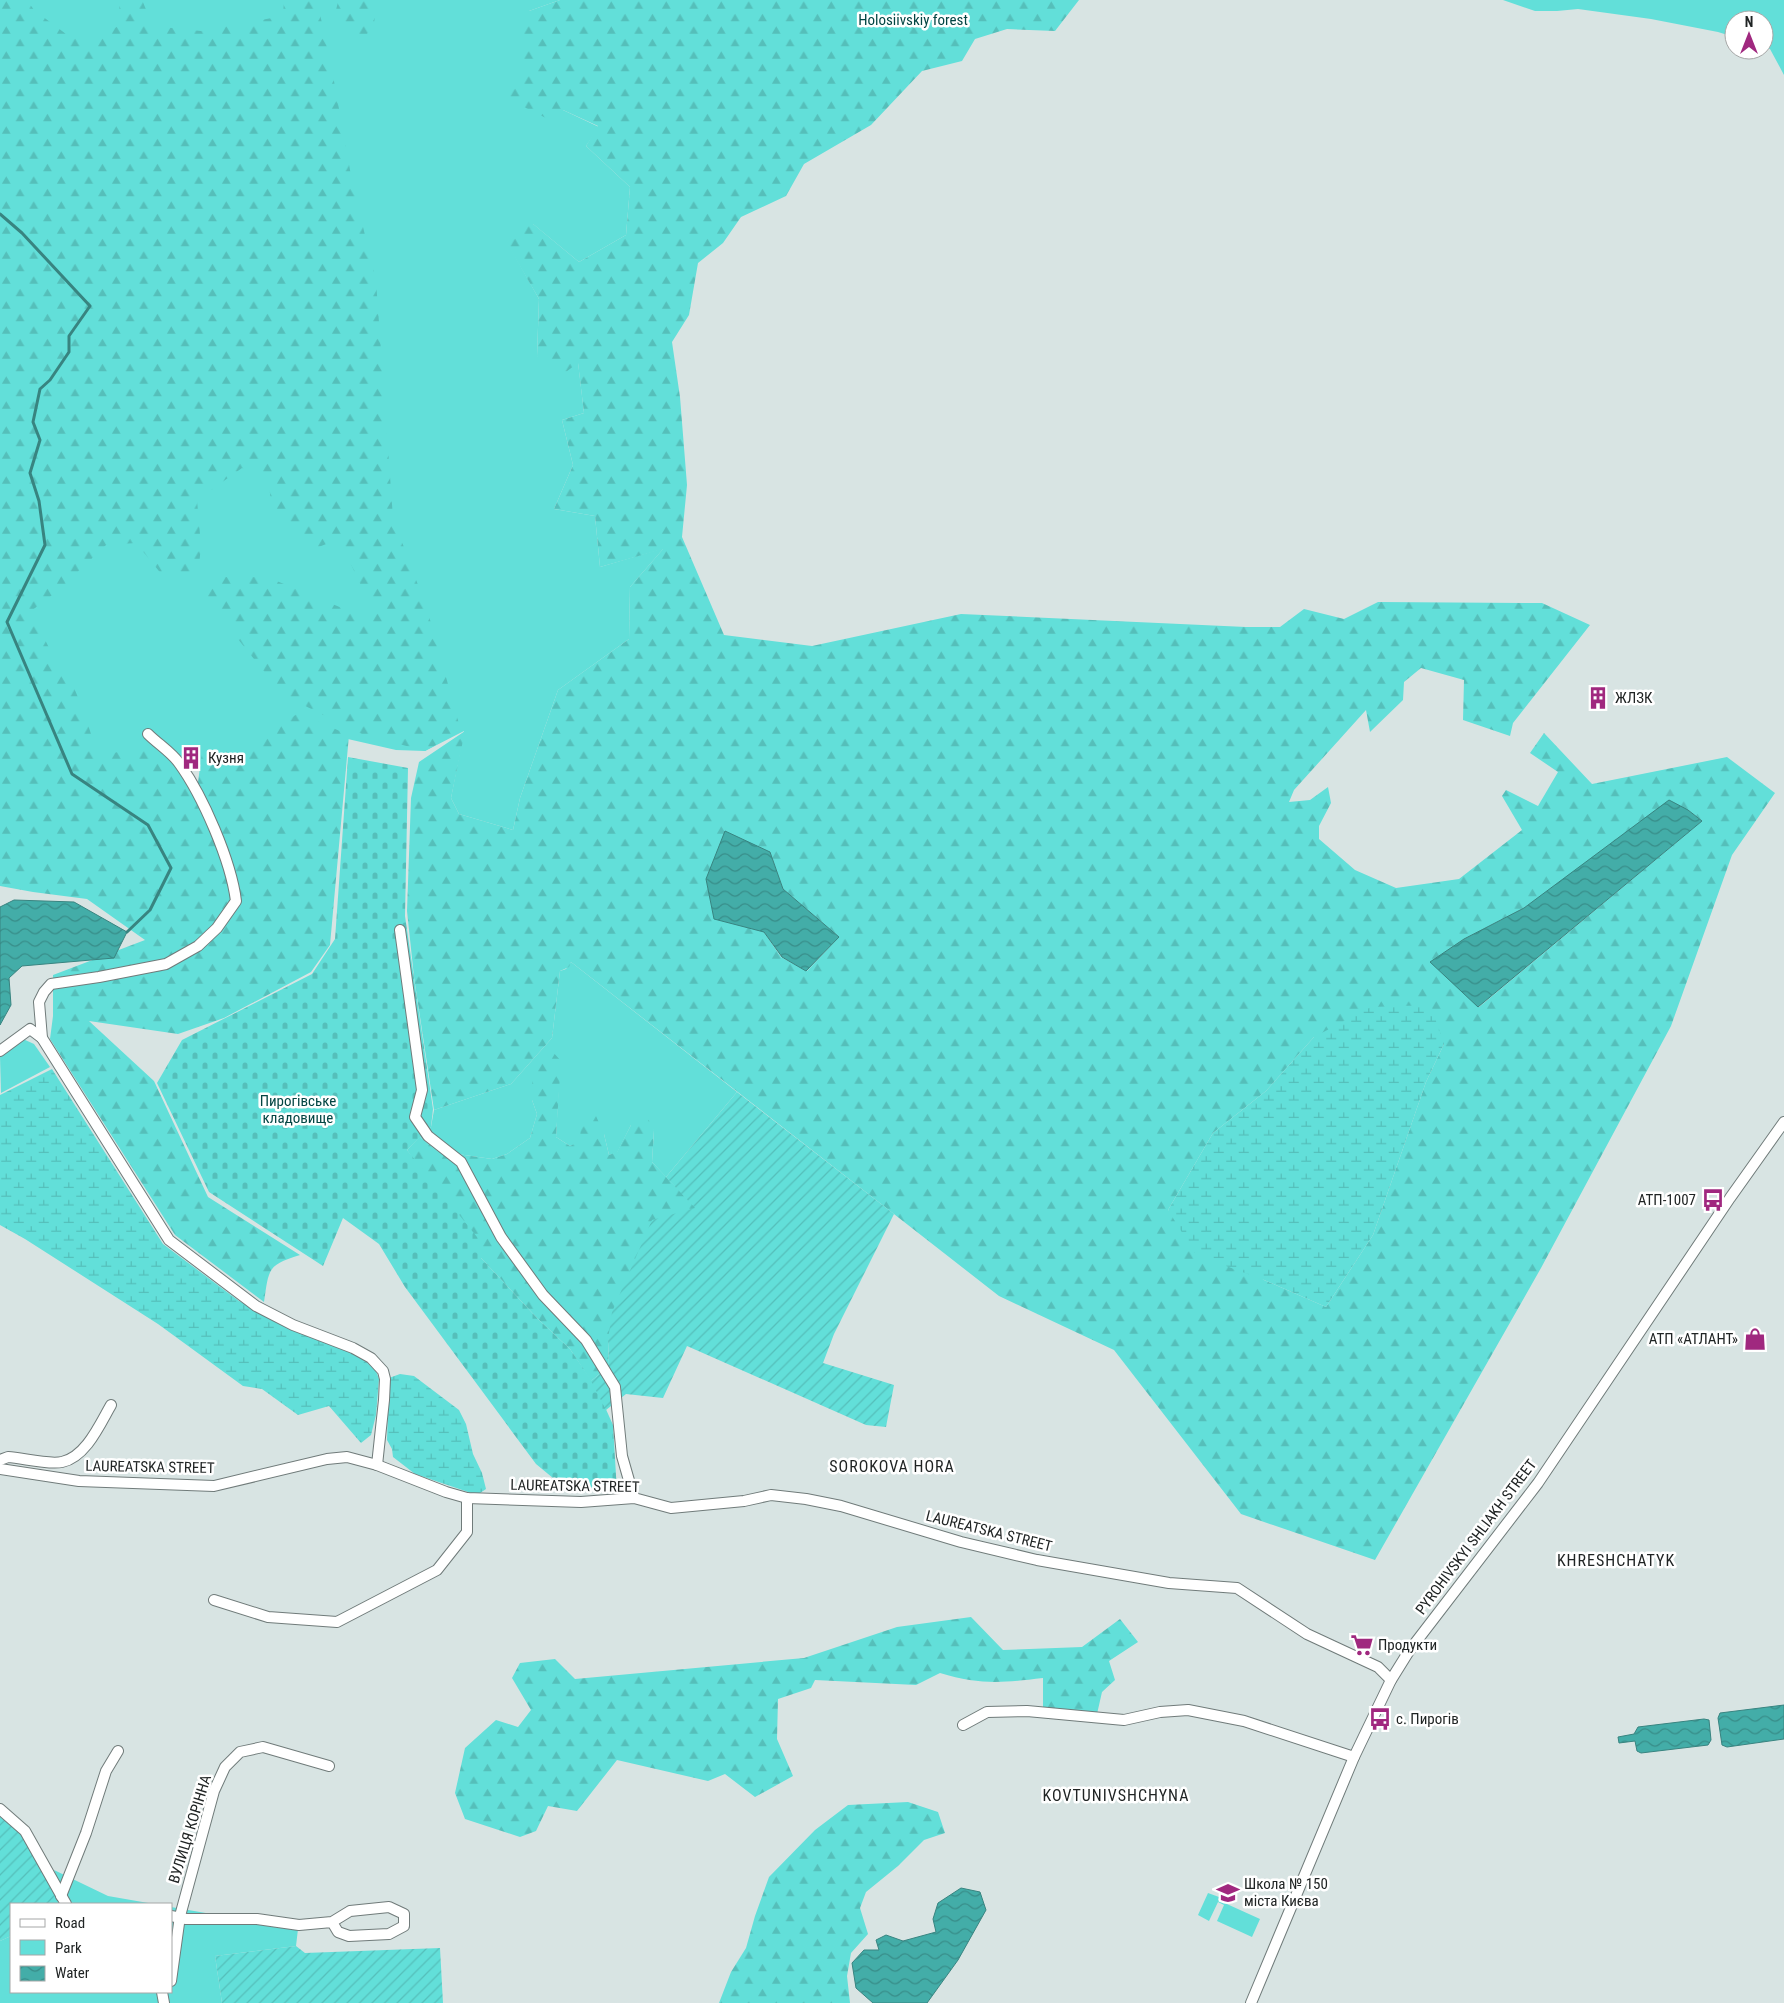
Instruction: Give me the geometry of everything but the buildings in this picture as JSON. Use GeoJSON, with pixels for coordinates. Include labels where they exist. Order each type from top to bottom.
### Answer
{"type":"FeatureCollection","features":[{"type":"Feature","properties":{"kind":"street"},"geometry":{"type":"LineString","coordinates":[[42,1038],[39,1002],[51,984],[166,964],[198,946],[217,928],[236,901],[233,880],[201,800],[178,761],[148,734]]}},
{"type":"Feature","properties":{"kind":"street"},"geometry":{"type":"LineString","coordinates":[[400,930],[422,1090],[415,1117],[428,1136],[461,1162],[500,1237],[543,1295],[586,1340],[615,1387],[622,1456],[634,1498]]}},
{"type":"Feature","properties":{"kind":"street"},"geometry":{"type":"LineString","coordinates":[[0,1051],[30,1029],[40,1017]]}},
{"type":"Feature","properties":{"kind":"street"},"geometry":{"type":"LineString","coordinates":[[30,1029],[42,1038],[169,1240],[256,1306],[293,1325],[353,1348],[371,1358],[383,1370],[385,1379],[384,1400],[377,1464]]}},
{"type":"Feature","properties":{"kind":"street","name":"PYROHIVSKYI SHLIAKH STREET"},"geometry":{"type":"LineString","coordinates":[[1251,2003],[1354,1757],[1408,1651],[1538,1483],[1784,1122]]}},
{"type":"Feature","properties":{"kind":"street"},"geometry":{"type":"LineString","coordinates":[[0,1460],[8,1457],[62,1462],[74,1456],[86,1446],[111,1405]]}},
{"type":"Feature","properties":{"kind":"street","name":"LAUREATSKA STREET"},"geometry":{"type":"LineString","coordinates":[[0,1469],[79,1481],[214,1486],[327,1458],[347,1457],[377,1464],[446,1492],[467,1498],[581,1502],[634,1498],[671,1508],[744,1501],[771,1495],[806,1498],[841,1506],[961,1542],[1037,1560],[1169,1583],[1237,1588],[1308,1634],[1378,1668],[1392,1680]]}},
{"type":"Feature","properties":{"kind":"street"},"geometry":{"type":"LineString","coordinates":[[214,1600],[268,1617],[337,1622],[437,1570],[467,1532],[467,1498]]}},
{"type":"Feature","properties":{"kind":"street"},"geometry":{"type":"LineString","coordinates":[[962,1725],[987,1712],[1027,1711],[1124,1720],[1160,1712],[1188,1710],[1244,1721],[1354,1757]]}},
{"type":"Feature","properties":{"kind":"street","name":"ВУЛИЦЯ КОРІННА"},"geometry":{"type":"LineString","coordinates":[[172,1968],[176,1916],[214,1791],[225,1767],[240,1752],[263,1747],[329,1766]]}},
{"type":"Feature","properties":{"kind":"street"},"geometry":{"type":"LineString","coordinates":[[63,1900],[106,1771],[118,1751]]}},
{"type":"Feature","properties":{"kind":"street"},"geometry":{"type":"LineString","coordinates":[[0,1810],[25,1831],[63,1900]]}},
{"type":"Feature","properties":{"kind":"street"},"geometry":{"type":"LineString","coordinates":[[176,1916],[186,1919],[257,1919],[299,1925],[332,1922],[350,1911],[389,1907],[404,1914],[404,1926],[389,1934],[349,1936],[338,1932],[332,1922]]}},
{"type":"Feature","properties":{"kind":"green space"},"geometry":{"type":"Polygon","coordinates":[[[0,0],[560,0],[529,11],[563,110],[599,127],[586,146],[630,187],[626,235],[579,262],[533,224],[507,242],[539,299],[537,356],[578,362],[584,413],[562,420],[573,465],[554,509],[595,516],[600,567],[664,548],[630,587],[629,639],[558,690],[520,798],[513,830],[459,814],[451,798],[464,731],[425,751],[396,750],[339,737],[0,805],[0,0]]]}},
{"type":"Feature","properties":{"kind":"green space"},"geometry":{"type":"Polygon","coordinates":[[[0,0],[27,0],[34,10],[66,34],[95,40],[118,26],[120,0],[142,0],[153,26],[201,31],[283,16],[284,0],[317,0],[352,181],[376,281],[393,518],[427,609],[461,731],[425,751],[362,734],[283,695],[205,598],[220,577],[267,577],[342,608],[371,612],[364,592],[339,539],[311,550],[272,507],[268,480],[242,468],[197,500],[201,546],[198,575],[163,576],[136,543],[106,545],[59,590],[31,611],[51,652],[71,681],[83,709],[98,756],[157,744],[197,790],[202,752],[253,746],[298,713],[349,735],[330,945],[311,972],[224,1018],[178,1034],[89,1021],[154,1081],[208,1197],[300,1255],[275,1266],[269,1275],[264,1302],[175,1235],[50,1039],[53,1016],[53,975],[145,940],[87,899],[0,886],[0,0]]]}},
{"type":"Feature","properties":{"kind":"green space"},"geometry":{"type":"Polygon","coordinates":[[[342,0],[368,0],[374,14],[374,21],[368,33],[355,37],[337,26],[335,14],[338,2],[342,0]]]}},
{"type":"Feature","properties":{"kind":"green space","name":"Holosiivskiy forest"},"geometry":{"type":"Polygon","coordinates":[[[560,0],[1079,0],[1055,31],[1007,29],[975,39],[962,61],[922,71],[871,125],[804,164],[786,196],[741,217],[723,243],[698,263],[689,315],[672,342],[680,397],[687,485],[682,537],[724,635],[812,646],[961,614],[1280,627],[1304,609],[1344,619],[1378,602],[1542,603],[1590,625],[1513,723],[1510,736],[1463,720],[1464,680],[1421,668],[1404,682],[1403,700],[1370,732],[1366,710],[1294,790],[1289,802],[1310,800],[1328,787],[1331,803],[1319,826],[1319,839],[1355,870],[1396,888],[1459,879],[1522,830],[1502,796],[1506,790],[1538,806],[1558,772],[1530,753],[1544,733],[1592,784],[1727,757],[1775,793],[1732,855],[1671,1026],[1541,1268],[1375,1560],[1241,1514],[1114,1350],[999,1296],[571,962],[569,967],[560,971],[552,1038],[511,1084],[434,1110],[414,977],[407,911],[411,798],[419,762],[465,731],[451,798],[459,814],[513,830],[520,798],[558,690],[629,639],[630,587],[663,549],[600,567],[595,516],[554,509],[573,465],[562,420],[584,413],[578,363],[559,377],[537,356],[539,299],[506,242],[532,223],[579,262],[626,235],[630,187],[586,146],[598,126],[563,110],[548,119],[504,97],[520,77],[522,39],[529,11],[560,0]],[[1688,810],[1577,870],[1524,908],[1464,939],[1431,962],[1479,1007],[1702,821],[1688,810]],[[770,852],[764,932],[781,957],[807,971],[839,937],[783,889],[770,852]],[[1314,1037],[1266,1091],[1213,1133],[1168,1210],[1264,1280],[1326,1307],[1373,1235],[1426,1082],[1444,1044],[1314,1037]]]}},
{"type":"Feature","properties":{"kind":"green space"},"geometry":{"type":"Polygon","coordinates":[[[1503,0],[1784,0],[1784,75],[1774,56],[1774,10],[1724,10],[1724,34],[1651,19],[1578,9],[1535,11],[1503,0]]]}},
{"type":"Feature","properties":{"kind":"green space","name":"Пирогівське кладовище"},"geometry":{"type":"Polygon","coordinates":[[[348,757],[408,768],[405,916],[433,1109],[431,1127],[407,1150],[481,1242],[481,1258],[538,1319],[570,1349],[596,1387],[613,1425],[617,1492],[559,1483],[536,1464],[405,1287],[379,1244],[343,1218],[323,1266],[209,1192],[157,1083],[182,1040],[312,974],[335,939],[348,757]]]}},
{"type":"Feature","properties":{"kind":"green space"},"geometry":{"type":"Polygon","coordinates":[[[571,962],[737,1092],[666,1177],[652,1162],[654,1130],[631,1125],[617,1153],[609,1155],[604,1134],[570,1146],[556,1137],[559,1081],[532,1100],[537,1114],[530,1138],[507,1154],[492,1159],[437,1151],[420,1137],[431,1127],[434,1110],[511,1084],[552,1038],[560,971],[566,969],[571,962]]]}},
{"type":"Feature","properties":{"kind":"green space"},"geometry":{"type":"Polygon","coordinates":[[[1431,1005],[1444,1044],[1426,1082],[1373,1235],[1326,1307],[1264,1280],[1196,1255],[1168,1210],[1213,1133],[1266,1091],[1314,1037],[1371,1007],[1431,1005]]]}},
{"type":"Feature","properties":{"kind":"green space"},"geometry":{"type":"Polygon","coordinates":[[[23,1039],[34,1044],[50,1067],[1,1093],[0,1056],[23,1039]]]}},
{"type":"Feature","properties":{"kind":"green space"},"geometry":{"type":"Polygon","coordinates":[[[552,1051],[561,1061],[556,1137],[570,1146],[580,1141],[581,1120],[596,1116],[604,1134],[609,1155],[617,1152],[631,1125],[645,1113],[654,1130],[652,1162],[696,1208],[608,1340],[609,1366],[591,1381],[570,1349],[538,1319],[481,1258],[407,1150],[420,1137],[437,1151],[492,1159],[507,1154],[530,1138],[537,1114],[532,1100],[532,1082],[543,1055],[552,1051]]]}},
{"type":"Feature","properties":{"kind":"green space"},"geometry":{"type":"Polygon","coordinates":[[[52,1069],[163,1244],[239,1301],[290,1327],[360,1356],[376,1371],[379,1379],[376,1415],[371,1435],[361,1443],[329,1406],[298,1415],[262,1389],[243,1386],[158,1324],[0,1225],[0,1095],[52,1069]]]}},
{"type":"Feature","properties":{"kind":"green space"},"geometry":{"type":"Polygon","coordinates":[[[737,1092],[894,1214],[834,1334],[823,1363],[894,1385],[886,1427],[866,1425],[687,1346],[663,1398],[626,1394],[606,1410],[591,1381],[609,1366],[608,1340],[612,1312],[652,1220],[695,1208],[666,1177],[737,1092]]]}},
{"type":"Feature","properties":{"kind":"green space"},"geometry":{"type":"Polygon","coordinates":[[[400,1374],[414,1376],[459,1410],[466,1424],[473,1454],[482,1473],[486,1489],[477,1495],[415,1474],[393,1457],[392,1449],[387,1440],[389,1378],[400,1374]]]}},
{"type":"Feature","properties":{"kind":"green space"},"geometry":{"type":"Polygon","coordinates":[[[971,1617],[1003,1650],[1082,1647],[1120,1619],[1138,1642],[1109,1661],[1115,1680],[1102,1692],[1097,1714],[1043,1710],[1043,1678],[991,1682],[967,1680],[940,1673],[916,1685],[815,1680],[811,1688],[778,1699],[777,1739],[793,1776],[755,1797],[725,1774],[708,1781],[617,1760],[577,1811],[548,1806],[536,1831],[520,1837],[465,1819],[455,1793],[465,1748],[496,1720],[518,1727],[531,1710],[512,1678],[520,1663],[555,1659],[575,1679],[804,1658],[897,1627],[971,1617]]]}},
{"type":"Feature","properties":{"kind":"green space"},"geometry":{"type":"Polygon","coordinates":[[[908,1802],[938,1812],[945,1833],[924,1840],[898,1866],[866,1892],[860,1908],[868,1934],[851,1953],[847,1976],[850,2003],[719,2003],[731,1972],[746,1948],[769,1877],[815,1830],[848,1805],[908,1802]]]}},
{"type":"Feature","properties":{"kind":"green space"},"geometry":{"type":"Polygon","coordinates":[[[0,1809],[25,1831],[65,1903],[10,1903],[10,1936],[0,1941],[0,1809]]]}},
{"type":"Feature","properties":{"kind":"green space"},"geometry":{"type":"Polygon","coordinates":[[[54,1870],[108,1896],[148,1903],[67,1903],[54,1870]]]}},
{"type":"Feature","properties":{"kind":"green space"},"geometry":{"type":"Polygon","coordinates":[[[1208,1893],[1219,1897],[1218,1900],[1260,1919],[1252,1937],[1217,1921],[1224,1905],[1218,1902],[1209,1921],[1198,1915],[1208,1893]]]}},
{"type":"Feature","properties":{"kind":"green space"},"geometry":{"type":"Polygon","coordinates":[[[172,1907],[298,1929],[296,1946],[215,1956],[222,2003],[0,2003],[0,1941],[10,1936],[10,1993],[172,1993],[172,1907]]]}},
{"type":"Feature","properties":{"kind":"green space"},"geometry":{"type":"Polygon","coordinates":[[[296,1946],[305,1953],[440,1948],[443,2003],[222,2003],[215,1956],[296,1946]]]}},
{"type":"Feature","properties":{"kind":"water"},"geometry":{"type":"Polygon","coordinates":[[[1669,800],[1688,810],[1702,821],[1478,1007],[1430,962],[1464,939],[1524,908],[1669,800]]]}},
{"type":"Feature","properties":{"kind":"water"},"geometry":{"type":"Polygon","coordinates":[[[725,831],[770,852],[783,889],[839,937],[806,971],[782,957],[764,932],[714,919],[706,879],[725,831]]]}},
{"type":"Feature","properties":{"kind":"water"},"geometry":{"type":"Polygon","coordinates":[[[14,900],[74,902],[127,932],[114,958],[22,966],[9,978],[11,1005],[0,1025],[0,907],[14,900]]]}},
{"type":"Feature","properties":{"kind":"water"},"geometry":{"type":"Polygon","coordinates":[[[1784,1705],[1784,1739],[1727,1747],[1722,1745],[1718,1718],[1720,1713],[1784,1705]]]}},
{"type":"Feature","properties":{"kind":"water"},"geometry":{"type":"Polygon","coordinates":[[[1709,1720],[1711,1740],[1708,1745],[1641,1753],[1637,1751],[1635,1741],[1619,1743],[1618,1737],[1634,1734],[1638,1727],[1709,1720]]]}},
{"type":"Feature","properties":{"kind":"water"},"geometry":{"type":"Polygon","coordinates":[[[961,1888],[980,1892],[986,1910],[958,1960],[927,2003],[873,2003],[856,1988],[852,1963],[864,1950],[879,1950],[876,1940],[886,1935],[903,1941],[936,1932],[933,1919],[938,1903],[961,1888]]]}},
{"type":"Feature","properties":{"kind":"waterway"},"geometry":{"type":"LineString","coordinates":[[0,214],[22,233],[90,306],[69,336],[69,352],[50,380],[40,389],[33,422],[40,440],[30,473],[39,501],[45,545],[7,622],[72,774],[148,825],[171,868],[150,910],[127,932]]}},
{"type":"Feature","properties":{"kind":"place","name":"ЖЛЗК"},"geometry":{"type":"Point","coordinates":[1598,698]}},
{"type":"Feature","properties":{"kind":"place","name":"Кузня"},"geometry":{"type":"Point","coordinates":[191,758]}},
{"type":"Feature","properties":{"kind":"place","name":"АТП-1007"},"geometry":{"type":"Point","coordinates":[1713,1200]}},
{"type":"Feature","properties":{"kind":"place","name":"АТП «АТЛАНТ»"},"geometry":{"type":"Point","coordinates":[1755,1339]}},
{"type":"Feature","properties":{"kind":"place","name":"Продукти"},"geometry":{"type":"Point","coordinates":[1362,1645]}},
{"type":"Feature","properties":{"kind":"place","name":"с. Пирогів"},"geometry":{"type":"Point","coordinates":[1380,1719]}},
{"type":"Feature","properties":{"kind":"place","name":"Школа № 150 міста Києва"},"geometry":{"type":"Point","coordinates":[1228,1893]}},
{"type":"Feature","properties":{"kind":"district","name":"SOROKOVA HORA"},"geometry":{"type":"Point","coordinates":[892,1466]}},
{"type":"Feature","properties":{"kind":"district","name":"KHRESHCHATYK"},"geometry":{"type":"Point","coordinates":[1616,1560]}},
{"type":"Feature","properties":{"kind":"district","name":"KOVTUNIVSHCHYNA"},"geometry":{"type":"Point","coordinates":[1116,1795]}}]}
